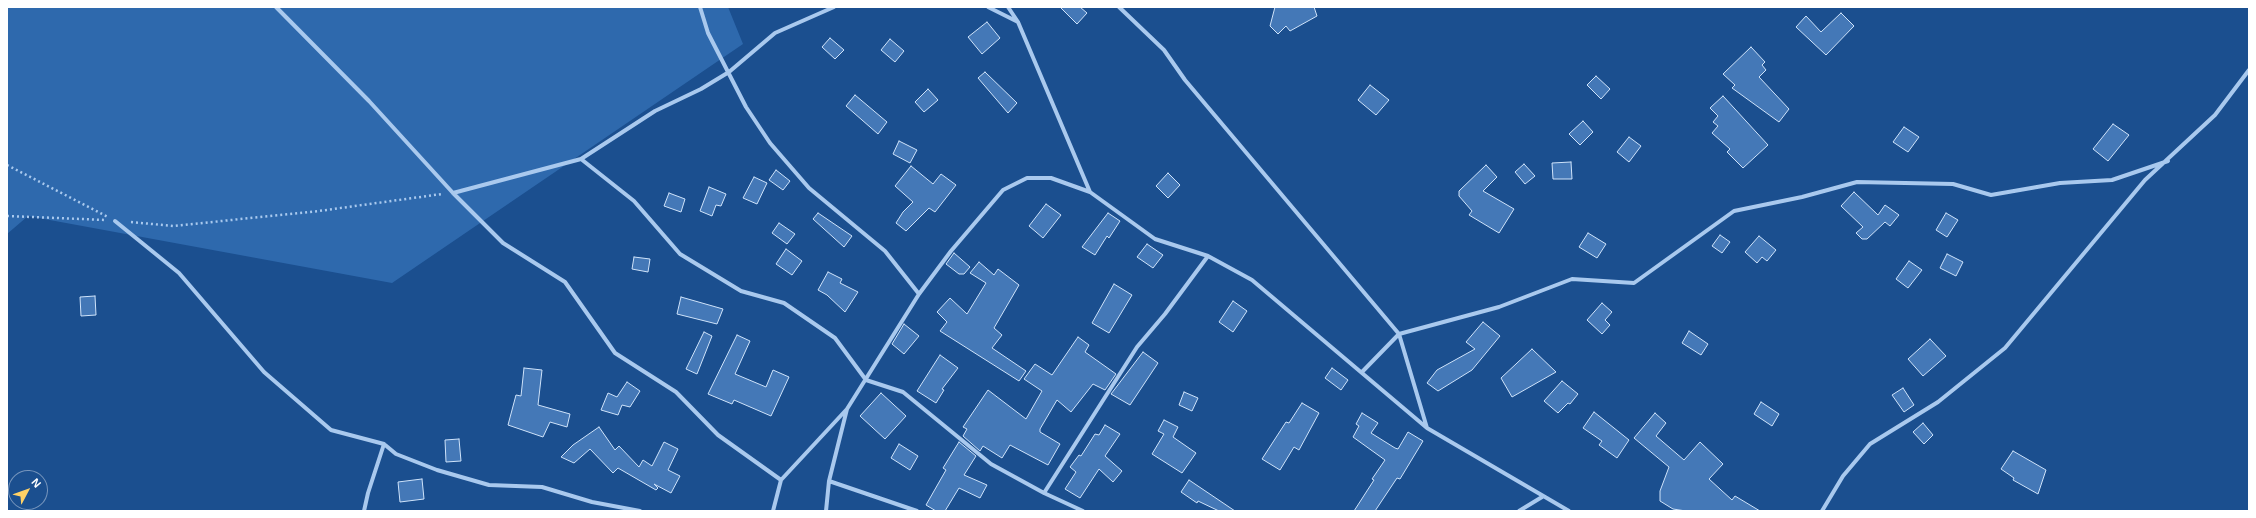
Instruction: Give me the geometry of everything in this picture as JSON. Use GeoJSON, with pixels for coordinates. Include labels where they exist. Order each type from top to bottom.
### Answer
{"type":"FeatureCollection","features":[{"type":"Feature","properties":{"kind":"street"},"geometry":{"type":"LineString","coordinates":[[276,7],[369,101],[453,193],[503,243],[565,282],[615,353],[676,392],[718,435],[781,480]]}},
{"type":"Feature","properties":{"kind":"street"},"geometry":{"type":"LineString","coordinates":[[700,7],[708,33],[746,107],[770,143],[809,188],[885,251],[919,294]]}},
{"type":"Feature","properties":{"kind":"street"},"geometry":{"type":"LineString","coordinates":[[453,193],[581,159],[655,110],[701,89],[728,72],[775,33],[834,7]]}},
{"type":"Feature","properties":{"kind":"street"},"geometry":{"type":"LineString","coordinates":[[988,7],[1018,22]]}},
{"type":"Feature","properties":{"kind":"street"},"geometry":{"type":"LineString","coordinates":[[1008,7],[1018,22],[1090,192]]}},
{"type":"Feature","properties":{"kind":"street"},"geometry":{"type":"LineString","coordinates":[[1119,7],[1164,50],[1185,80],[1398,334],[1427,428]]}},
{"type":"Feature","properties":{"kind":"street"},"geometry":{"type":"LineString","coordinates":[[1822,511],[1844,476],[1870,444],[1938,402],[2005,348],[2145,180],[2168,161],[2215,115],[2249,70]]}},
{"type":"Feature","properties":{"kind":"street"},"geometry":{"type":"LineString","coordinates":[[581,159],[634,201],[680,254],[741,291],[784,303],[835,338],[866,380],[903,392],[991,464],[1044,493],[1083,511]]}},
{"type":"Feature","properties":{"kind":"street"},"geometry":{"type":"LineString","coordinates":[[1362,372],[1398,334],[1499,307],[1572,279],[1634,283],[1734,211],[1802,197],[1857,182],[1953,184],[1991,195],[2060,183],[2112,180],[2168,161]]}},
{"type":"Feature","properties":{"kind":"street"},"geometry":{"type":"LineString","coordinates":[[773,511],[781,480],[847,409],[919,294],[951,251],[1003,190],[1027,178],[1051,178],[1090,192],[1155,239],[1208,256],[1252,280],[1427,428],[1542,497],[1569,511]]}},
{"type":"Feature","properties":{"kind":"street"},"geometry":{"type":"LineString","coordinates":[[115,221],[179,273],[264,372],[331,430],[384,444],[396,454],[438,470],[488,485],[542,487],[592,502],[640,511]]}},
{"type":"Feature","properties":{"kind":"street"},"geometry":{"type":"LineString","coordinates":[[1044,493],[1137,347],[1165,314],[1208,256]]}},
{"type":"Feature","properties":{"kind":"street"},"geometry":{"type":"LineString","coordinates":[[826,511],[829,481],[847,409]]}},
{"type":"Feature","properties":{"kind":"street"},"geometry":{"type":"LineString","coordinates":[[364,511],[368,493],[384,444]]}},
{"type":"Feature","properties":{"kind":"street"},"geometry":{"type":"LineString","coordinates":[[829,481],[917,511]]}},
{"type":"Feature","properties":{"kind":"street"},"geometry":{"type":"LineString","coordinates":[[1519,511],[1542,497]]}},
{"type":"Feature","properties":{"kind":"path"},"geometry":{"type":"LineString","coordinates":[[7,165],[115,221]]}},
{"type":"Feature","properties":{"kind":"path"},"geometry":{"type":"LineString","coordinates":[[7,216],[115,221],[173,226],[319,211],[453,193]]}},
{"type":"Feature","properties":{"kind":"shaded area"},"geometry":{"type":"Polygon","coordinates":[[[7,7],[728,7],[743,44],[392,283],[28,216],[7,234],[7,7]]]}},
{"type":"Feature","properties":{"kind":"building"},"geometry":{"type":"Polygon","coordinates":[[[1060,7],[1080,7],[1087,13],[1077,24],[1060,7]]]}},
{"type":"Feature","properties":{"kind":"building"},"geometry":{"type":"Polygon","coordinates":[[[1275,7],[1314,7],[1317,16],[1290,31],[1286,26],[1278,34],[1270,26],[1275,7]]]}},
{"type":"Feature","properties":{"kind":"building"},"geometry":{"type":"Polygon","coordinates":[[[1841,13],[1854,26],[1826,55],[1796,27],[1806,16],[1821,32],[1841,13]]]}},
{"type":"Feature","properties":{"kind":"building"},"geometry":{"type":"Polygon","coordinates":[[[987,22],[1000,38],[982,54],[968,37],[987,22]]]}},
{"type":"Feature","properties":{"kind":"building"},"geometry":{"type":"Polygon","coordinates":[[[830,38],[844,50],[835,59],[822,47],[830,38]]]}},
{"type":"Feature","properties":{"kind":"building"},"geometry":{"type":"Polygon","coordinates":[[[890,39],[904,51],[895,62],[881,50],[890,39]]]}},
{"type":"Feature","properties":{"kind":"building"},"geometry":{"type":"Polygon","coordinates":[[[1751,47],[1765,62],[1762,65],[1766,70],[1759,77],[1789,109],[1779,122],[1732,88],[1735,85],[1723,74],[1751,47]]]}},
{"type":"Feature","properties":{"kind":"building"},"geometry":{"type":"Polygon","coordinates":[[[985,72],[1017,103],[1008,113],[978,78],[985,72]]]}},
{"type":"Feature","properties":{"kind":"building"},"geometry":{"type":"Polygon","coordinates":[[[1596,76],[1610,89],[1601,99],[1587,85],[1596,76]]]}},
{"type":"Feature","properties":{"kind":"building"},"geometry":{"type":"Polygon","coordinates":[[[1370,85],[1389,100],[1376,115],[1358,100],[1370,85]]]}},
{"type":"Feature","properties":{"kind":"building"},"geometry":{"type":"Polygon","coordinates":[[[928,89],[938,100],[924,112],[915,102],[928,89]]]}},
{"type":"Feature","properties":{"kind":"building"},"geometry":{"type":"Polygon","coordinates":[[[855,95],[887,122],[878,134],[846,106],[855,95]]]}},
{"type":"Feature","properties":{"kind":"building"},"geometry":{"type":"Polygon","coordinates":[[[1723,96],[1768,145],[1743,168],[1727,152],[1730,149],[1712,133],[1718,126],[1713,122],[1718,116],[1710,108],[1723,96]]]}},
{"type":"Feature","properties":{"kind":"building"},"geometry":{"type":"Polygon","coordinates":[[[1583,121],[1593,132],[1580,145],[1569,134],[1583,121]]]}},
{"type":"Feature","properties":{"kind":"building"},"geometry":{"type":"Polygon","coordinates":[[[2113,124],[2129,135],[2108,161],[2093,149],[2113,124]]]}},
{"type":"Feature","properties":{"kind":"building"},"geometry":{"type":"Polygon","coordinates":[[[1904,127],[1919,137],[1908,152],[1893,142],[1904,127]]]}},
{"type":"Feature","properties":{"kind":"building"},"geometry":{"type":"Polygon","coordinates":[[[1629,137],[1641,146],[1629,162],[1617,152],[1629,137]]]}},
{"type":"Feature","properties":{"kind":"building"},"geometry":{"type":"Polygon","coordinates":[[[899,141],[917,150],[910,163],[893,154],[899,141]]]}},
{"type":"Feature","properties":{"kind":"building"},"geometry":{"type":"Polygon","coordinates":[[[1571,162],[1572,179],[1553,179],[1552,163],[1571,162]]]}},
{"type":"Feature","properties":{"kind":"building"},"geometry":{"type":"Polygon","coordinates":[[[1524,164],[1535,176],[1525,184],[1515,172],[1524,164]]]}},
{"type":"Feature","properties":{"kind":"building"},"geometry":{"type":"Polygon","coordinates":[[[1486,165],[1497,177],[1483,191],[1514,209],[1499,233],[1469,215],[1472,211],[1459,196],[1459,191],[1486,165]]]}},
{"type":"Feature","properties":{"kind":"building"},"geometry":{"type":"Polygon","coordinates":[[[911,166],[933,184],[941,174],[956,185],[935,212],[929,208],[906,231],[896,223],[903,212],[913,202],[895,186],[911,166]]]}},
{"type":"Feature","properties":{"kind":"building"},"geometry":{"type":"Polygon","coordinates":[[[776,170],[790,181],[783,190],[769,180],[776,170]]]}},
{"type":"Feature","properties":{"kind":"building"},"geometry":{"type":"Polygon","coordinates":[[[1168,173],[1180,185],[1168,198],[1156,186],[1168,173]]]}},
{"type":"Feature","properties":{"kind":"building"},"geometry":{"type":"Polygon","coordinates":[[[754,177],[767,183],[757,204],[743,198],[754,177]]]}},
{"type":"Feature","properties":{"kind":"building"},"geometry":{"type":"Polygon","coordinates":[[[709,187],[726,194],[721,206],[716,205],[712,216],[700,211],[709,187]]]}},
{"type":"Feature","properties":{"kind":"building"},"geometry":{"type":"Polygon","coordinates":[[[1854,192],[1878,215],[1885,205],[1899,215],[1890,226],[1885,222],[1867,239],[1862,239],[1856,233],[1863,227],[1841,206],[1854,192]]]}},
{"type":"Feature","properties":{"kind":"building"},"geometry":{"type":"Polygon","coordinates":[[[669,193],[685,199],[681,212],[664,206],[669,193]]]}},
{"type":"Feature","properties":{"kind":"building"},"geometry":{"type":"Polygon","coordinates":[[[1046,204],[1061,215],[1043,238],[1029,226],[1046,204]]]}},
{"type":"Feature","properties":{"kind":"building"},"geometry":{"type":"Polygon","coordinates":[[[818,213],[852,236],[844,247],[813,219],[818,213]]]}},
{"type":"Feature","properties":{"kind":"building"},"geometry":{"type":"Polygon","coordinates":[[[1108,213],[1120,221],[1109,238],[1107,236],[1095,255],[1082,247],[1108,213]]]}},
{"type":"Feature","properties":{"kind":"building"},"geometry":{"type":"Polygon","coordinates":[[[1946,213],[1958,220],[1947,237],[1936,230],[1946,213]]]}},
{"type":"Feature","properties":{"kind":"building"},"geometry":{"type":"Polygon","coordinates":[[[779,223],[795,234],[787,244],[772,233],[779,223]]]}},
{"type":"Feature","properties":{"kind":"building"},"geometry":{"type":"Polygon","coordinates":[[[1588,233],[1606,244],[1597,258],[1579,247],[1588,233]]]}},
{"type":"Feature","properties":{"kind":"building"},"geometry":{"type":"Polygon","coordinates":[[[1720,235],[1730,242],[1722,253],[1712,246],[1720,235]]]}},
{"type":"Feature","properties":{"kind":"building"},"geometry":{"type":"Polygon","coordinates":[[[1759,236],[1776,250],[1767,261],[1762,257],[1757,263],[1745,252],[1759,236]]]}},
{"type":"Feature","properties":{"kind":"building"},"geometry":{"type":"Polygon","coordinates":[[[1147,244],[1163,255],[1153,268],[1137,257],[1147,244]]]}},
{"type":"Feature","properties":{"kind":"building"},"geometry":{"type":"Polygon","coordinates":[[[786,249],[802,261],[792,275],[776,264],[786,249]]]}},
{"type":"Feature","properties":{"kind":"building"},"geometry":{"type":"Polygon","coordinates":[[[954,253],[970,267],[964,274],[959,274],[946,264],[954,253]]]}},
{"type":"Feature","properties":{"kind":"building"},"geometry":{"type":"Polygon","coordinates":[[[1947,254],[1963,262],[1956,276],[1940,268],[1947,254]]]}},
{"type":"Feature","properties":{"kind":"building"},"geometry":{"type":"Polygon","coordinates":[[[634,257],[650,259],[648,272],[632,269],[634,257]]]}},
{"type":"Feature","properties":{"kind":"building"},"geometry":{"type":"Polygon","coordinates":[[[1909,261],[1922,270],[1908,288],[1896,279],[1909,261]]]}},
{"type":"Feature","properties":{"kind":"building"},"geometry":{"type":"Polygon","coordinates":[[[979,262],[994,275],[998,269],[1019,285],[994,328],[1002,335],[992,348],[1026,371],[1019,381],[940,331],[947,322],[937,312],[950,298],[967,314],[986,283],[970,273],[979,262]]]}},
{"type":"Feature","properties":{"kind":"building"},"geometry":{"type":"Polygon","coordinates":[[[828,272],[842,279],[840,283],[858,292],[845,312],[827,295],[818,290],[828,272]]]}},
{"type":"Feature","properties":{"kind":"building"},"geometry":{"type":"Polygon","coordinates":[[[1114,284],[1132,295],[1109,333],[1092,323],[1114,284]]]}},
{"type":"Feature","properties":{"kind":"building"},"geometry":{"type":"Polygon","coordinates":[[[95,296],[96,315],[81,316],[80,297],[95,296]]]}},
{"type":"Feature","properties":{"kind":"building"},"geometry":{"type":"Polygon","coordinates":[[[681,297],[723,309],[717,324],[677,314],[681,297]]]}},
{"type":"Feature","properties":{"kind":"building"},"geometry":{"type":"Polygon","coordinates":[[[1233,301],[1247,311],[1233,332],[1219,322],[1233,301]]]}},
{"type":"Feature","properties":{"kind":"building"},"geometry":{"type":"Polygon","coordinates":[[[1602,303],[1612,312],[1605,320],[1610,325],[1602,334],[1587,320],[1602,303]]]}},
{"type":"Feature","properties":{"kind":"building"},"geometry":{"type":"Polygon","coordinates":[[[1483,322],[1500,336],[1472,370],[1438,391],[1427,383],[1437,370],[1475,349],[1466,342],[1483,322]]]}},
{"type":"Feature","properties":{"kind":"building"},"geometry":{"type":"Polygon","coordinates":[[[904,324],[919,336],[904,354],[892,344],[904,324]]]}},
{"type":"Feature","properties":{"kind":"building"},"geometry":{"type":"Polygon","coordinates":[[[1689,331],[1708,344],[1701,355],[1682,343],[1689,331]]]}},
{"type":"Feature","properties":{"kind":"building"},"geometry":{"type":"Polygon","coordinates":[[[704,332],[712,336],[697,374],[686,369],[704,332]]]}},
{"type":"Feature","properties":{"kind":"building"},"geometry":{"type":"Polygon","coordinates":[[[737,335],[750,341],[735,374],[766,387],[773,370],[789,377],[771,416],[734,400],[732,404],[708,394],[737,335]]]}},
{"type":"Feature","properties":{"kind":"building"},"geometry":{"type":"Polygon","coordinates":[[[1078,337],[1089,345],[1085,352],[1116,374],[1105,390],[1093,384],[1071,412],[1057,400],[1040,429],[1040,432],[1060,444],[1048,465],[1010,445],[1002,458],[983,446],[980,451],[963,436],[967,429],[963,427],[988,390],[1026,419],[1042,391],[1024,379],[1035,364],[1052,375],[1078,337]]]}},
{"type":"Feature","properties":{"kind":"building"},"geometry":{"type":"Polygon","coordinates":[[[1930,339],[1946,356],[1923,376],[1908,359],[1930,339]]]}},
{"type":"Feature","properties":{"kind":"building"},"geometry":{"type":"Polygon","coordinates":[[[1532,349],[1556,372],[1512,397],[1501,378],[1532,349]]]}},
{"type":"Feature","properties":{"kind":"building"},"geometry":{"type":"Polygon","coordinates":[[[1143,352],[1158,363],[1130,405],[1111,394],[1143,352]]]}},
{"type":"Feature","properties":{"kind":"building"},"geometry":{"type":"Polygon","coordinates":[[[940,355],[958,368],[942,389],[944,390],[936,403],[917,391],[940,355]]]}},
{"type":"Feature","properties":{"kind":"building"},"geometry":{"type":"Polygon","coordinates":[[[524,368],[542,370],[538,405],[570,414],[567,427],[550,422],[543,437],[508,425],[516,395],[521,396],[524,368]]]}},
{"type":"Feature","properties":{"kind":"building"},"geometry":{"type":"Polygon","coordinates":[[[1332,368],[1348,380],[1341,390],[1325,378],[1332,368]]]}},
{"type":"Feature","properties":{"kind":"building"},"geometry":{"type":"Polygon","coordinates":[[[1562,381],[1578,394],[1570,404],[1568,403],[1558,413],[1544,401],[1562,381]]]}},
{"type":"Feature","properties":{"kind":"building"},"geometry":{"type":"Polygon","coordinates":[[[627,382],[640,391],[630,407],[622,405],[618,415],[601,410],[608,393],[617,397],[627,382]]]}},
{"type":"Feature","properties":{"kind":"building"},"geometry":{"type":"Polygon","coordinates":[[[1903,388],[1914,405],[1904,412],[1892,395],[1903,388]]]}},
{"type":"Feature","properties":{"kind":"building"},"geometry":{"type":"Polygon","coordinates":[[[1184,392],[1198,398],[1192,411],[1179,405],[1184,392]]]}},
{"type":"Feature","properties":{"kind":"building"},"geometry":{"type":"Polygon","coordinates":[[[881,393],[906,416],[885,439],[860,416],[881,393]]]}},
{"type":"Feature","properties":{"kind":"building"},"geometry":{"type":"Polygon","coordinates":[[[1761,402],[1779,414],[1772,426],[1754,414],[1761,402]]]}},
{"type":"Feature","properties":{"kind":"building"},"geometry":{"type":"Polygon","coordinates":[[[1302,403],[1319,413],[1299,450],[1294,447],[1280,470],[1262,459],[1286,422],[1289,423],[1302,403]]]}},
{"type":"Feature","properties":{"kind":"building"},"geometry":{"type":"Polygon","coordinates":[[[1594,412],[1629,440],[1617,458],[1599,445],[1602,441],[1583,428],[1594,412]]]}},
{"type":"Feature","properties":{"kind":"building"},"geometry":{"type":"Polygon","coordinates":[[[1362,413],[1378,423],[1371,433],[1395,448],[1398,449],[1408,432],[1423,441],[1400,479],[1397,478],[1375,511],[1354,511],[1374,480],[1372,479],[1385,460],[1353,437],[1359,426],[1356,424],[1362,413]]]}},
{"type":"Feature","properties":{"kind":"building"},"geometry":{"type":"Polygon","coordinates":[[[1655,413],[1666,423],[1656,436],[1684,460],[1700,442],[1723,464],[1709,479],[1732,500],[1735,496],[1760,511],[1686,511],[1673,509],[1660,501],[1660,491],[1669,467],[1634,438],[1655,413]]]}},
{"type":"Feature","properties":{"kind":"building"},"geometry":{"type":"Polygon","coordinates":[[[1164,420],[1178,427],[1173,437],[1196,453],[1182,473],[1152,454],[1164,434],[1158,431],[1164,420]]]}},
{"type":"Feature","properties":{"kind":"building"},"geometry":{"type":"Polygon","coordinates":[[[1923,423],[1933,435],[1924,444],[1913,432],[1923,423]]]}},
{"type":"Feature","properties":{"kind":"building"},"geometry":{"type":"Polygon","coordinates":[[[1105,425],[1120,434],[1105,456],[1122,471],[1113,482],[1099,469],[1080,498],[1065,489],[1076,472],[1070,467],[1079,455],[1081,456],[1095,434],[1099,435],[1105,425]]]}},
{"type":"Feature","properties":{"kind":"building"},"geometry":{"type":"Polygon","coordinates":[[[599,427],[615,450],[619,446],[639,467],[643,460],[652,466],[664,442],[678,449],[668,470],[680,476],[671,493],[654,484],[658,488],[656,490],[618,468],[613,473],[590,449],[574,463],[561,457],[573,445],[599,427]]]}},
{"type":"Feature","properties":{"kind":"building"},"geometry":{"type":"Polygon","coordinates":[[[459,439],[461,461],[446,462],[445,440],[459,439]]]}},
{"type":"Feature","properties":{"kind":"building"},"geometry":{"type":"Polygon","coordinates":[[[959,442],[976,456],[964,475],[987,485],[980,498],[959,488],[945,511],[936,511],[926,505],[946,470],[943,468],[959,442]]]}},
{"type":"Feature","properties":{"kind":"building"},"geometry":{"type":"Polygon","coordinates":[[[899,444],[918,456],[910,470],[891,458],[899,444]]]}},
{"type":"Feature","properties":{"kind":"building"},"geometry":{"type":"Polygon","coordinates":[[[2013,451],[2046,470],[2038,494],[2013,480],[2014,478],[2001,469],[2013,451]]]}},
{"type":"Feature","properties":{"kind":"building"},"geometry":{"type":"Polygon","coordinates":[[[422,479],[424,499],[400,502],[398,482],[422,479]]]}},
{"type":"Feature","properties":{"kind":"building"},"geometry":{"type":"Polygon","coordinates":[[[1189,480],[1235,511],[1219,511],[1198,501],[1197,503],[1181,492],[1189,480]]]}}]}
